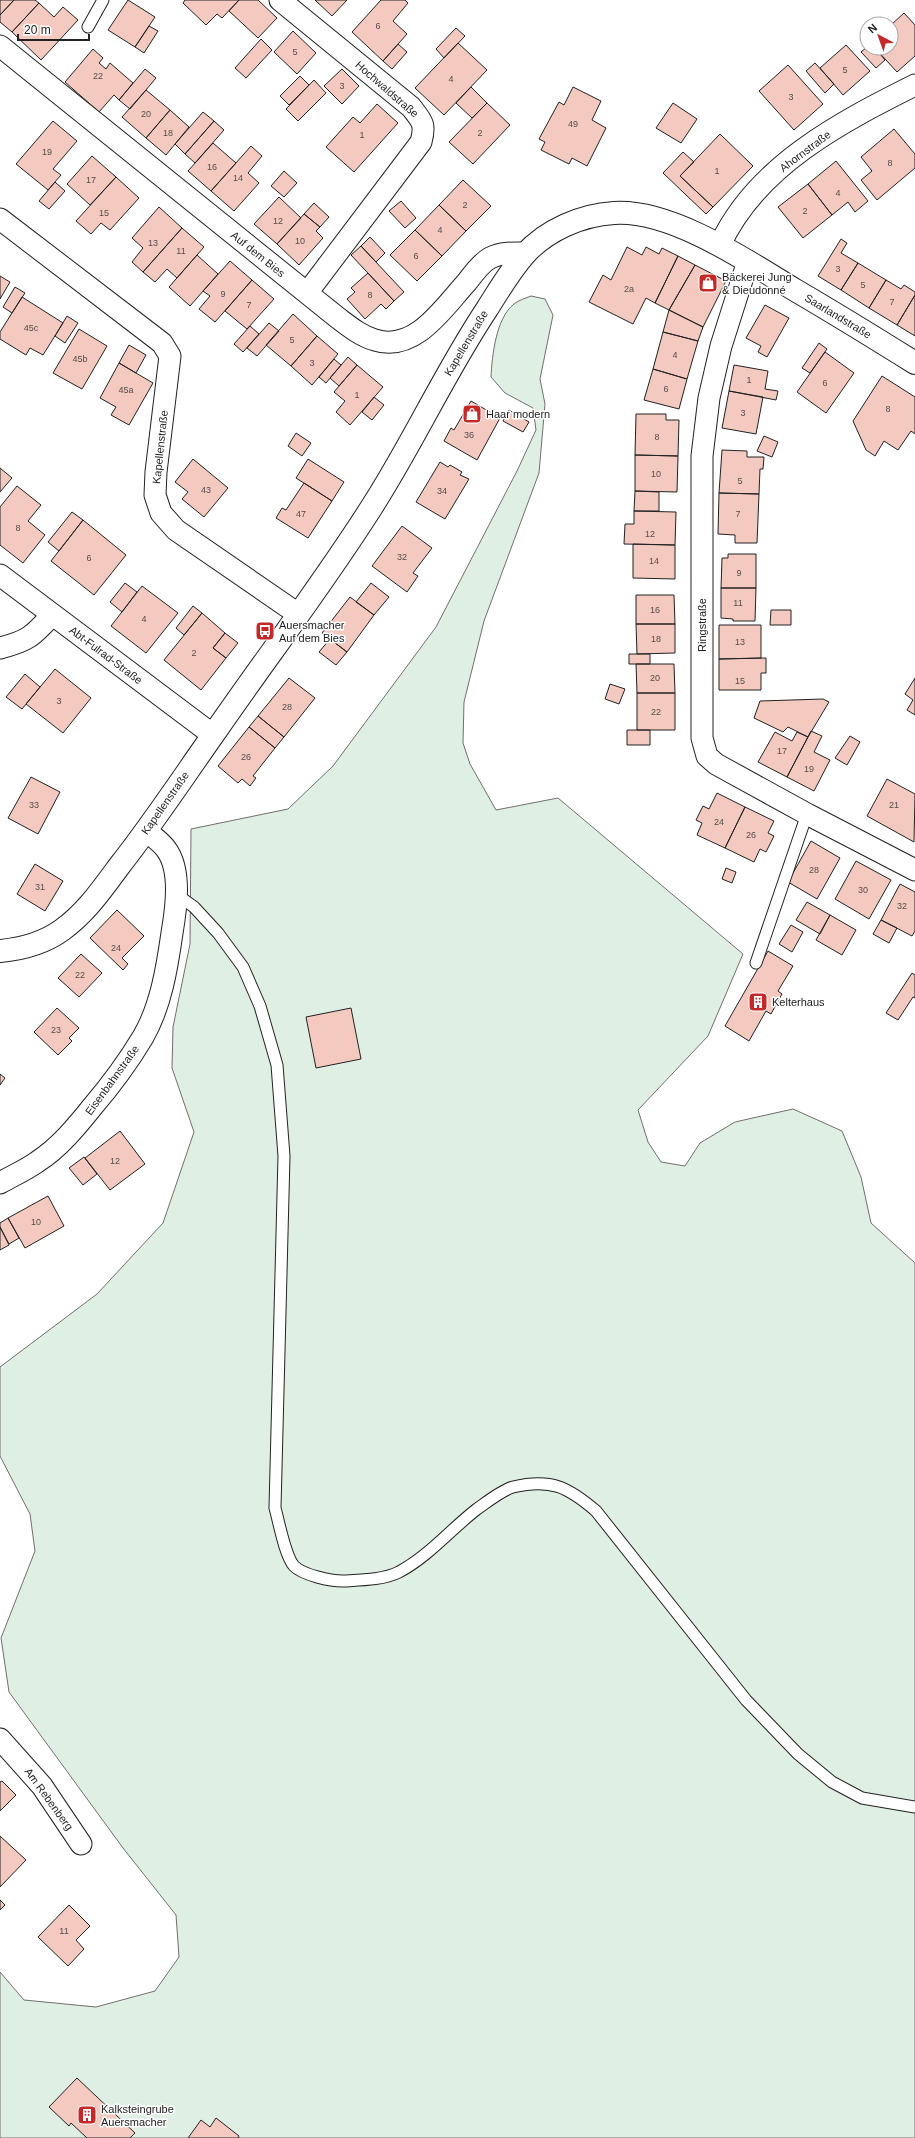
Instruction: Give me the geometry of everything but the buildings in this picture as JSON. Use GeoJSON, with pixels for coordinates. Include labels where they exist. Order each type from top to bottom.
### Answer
{"type":"FeatureCollection","features":[{"type":"Feature","properties":{"kind":"street","name":"Hochwaldstraße"},"geometry":{"type":"LineString","coordinates":[[280,0],[411,107],[421,119],[424,129],[421,142],[307,293]]}},
{"type":"Feature","properties":{"kind":"street","name":"Auf dem Bies"},"geometry":{"type":"LineString","coordinates":[[0,46],[307,293],[359,333],[376,341],[397,341],[413,336],[429,325],[489,259],[504,253],[526,253]]}},
{"type":"Feature","properties":{"kind":"street","name":"Ahornstraße"},"geometry":{"type":"LineString","coordinates":[[720,245],[739,210],[769,178],[796,155],[859,113],[915,85]]}},
{"type":"Feature","properties":{"kind":"street","name":"Kapellenstraße"},"geometry":{"type":"LineString","coordinates":[[0,952],[19,949],[40,942],[61,930],[82,913],[146,831],[373,506],[468,337],[509,275],[526,253],[545,236],[565,225],[592,216],[615,213],[640,214],[664,221],[720,245]]}},
{"type":"Feature","properties":{"kind":"street","name":"Kapellenstraße"},"geometry":{"type":"LineString","coordinates":[[0,219],[162,343],[170,356],[156,472],[155,495],[161,513],[176,530],[298,614]]}},
{"type":"Feature","properties":{"kind":"street","name":"Saarlandstraße"},"geometry":{"type":"LineString","coordinates":[[720,245],[915,363]]}},
{"type":"Feature","properties":{"kind":"street","name":"Ringstraße"},"geometry":{"type":"LineString","coordinates":[[748,261],[719,354],[709,398],[702,456],[702,738],[707,756],[716,764],[807,814],[915,870]]}},
{"type":"Feature","properties":{"kind":"street","name":"Abt-Fulrad-Straße"},"geometry":{"type":"LineString","coordinates":[[0,575],[213,735]]}},
{"type":"Feature","properties":{"kind":"street"},"geometry":{"type":"LineString","coordinates":[[0,648],[17,644],[32,637],[52,615]]}},
{"type":"Feature","properties":{"kind":"street","name":"Eisenbahnstraße"},"geometry":{"type":"LineString","coordinates":[[0,1183],[37,1162],[76,1127],[112,1084],[143,1036],[158,999],[168,965],[174,923],[176,894],[176,876],[171,857],[164,846],[146,831]]}},
{"type":"Feature","properties":{"kind":"street","name":"Am Rebenberg"},"geometry":{"type":"LineString","coordinates":[[0,1738],[42,1786],[81,1844]]}},
{"type":"Feature","properties":{"kind":"lane"},"geometry":{"type":"LineString","coordinates":[[88,26],[103,0]]}},
{"type":"Feature","properties":{"kind":"lane"},"geometry":{"type":"LineString","coordinates":[[756,963],[807,814]]}},
{"type":"Feature","properties":{"kind":"lane"},"geometry":{"type":"LineString","coordinates":[[176,894],[194,907],[218,933],[243,967],[260,1006],[277,1065],[284,1156],[275,1508],[285,1545],[294,1566],[313,1576],[336,1581],[379,1578],[398,1572],[427,1554],[459,1523],[483,1505],[512,1488],[538,1483],[558,1486],[578,1495],[596,1511],[746,1700],[798,1754],[832,1782],[862,1798],[915,1807]]}},
{"type":"Feature","properties":{"kind":"green space"},"geometry":{"type":"Polygon","coordinates":[[[531,296],[545,299],[553,315],[540,379],[545,404],[539,473],[484,621],[464,702],[463,743],[470,764],[496,810],[558,798],[743,954],[708,1036],[638,1110],[648,1142],[661,1162],[685,1166],[700,1143],[735,1122],[793,1109],[842,1131],[861,1177],[871,1223],[915,1263],[915,2138],[0,2138],[0,1972],[24,2000],[96,2007],[155,1991],[179,1957],[176,1915],[123,1848],[9,1692],[1,1638],[35,1551],[30,1514],[0,1456],[0,1367],[97,1294],[163,1223],[194,1132],[172,1068],[173,1027],[190,944],[191,829],[288,809],[333,766],[436,627],[517,471],[536,430],[533,408],[505,393],[491,377],[492,359],[496,338],[503,318],[514,304],[531,296]]]}},
{"type":"Feature","properties":{"kind":"place","name":"Bäckerei Jung & Dieudonné"},"geometry":{"type":"Point","coordinates":[708,283]}},
{"type":"Feature","properties":{"kind":"place","name":"Haar modern"},"geometry":{"type":"Point","coordinates":[472,414]}},
{"type":"Feature","properties":{"kind":"place","name":"Auersmacher Auf dem Bies"},"geometry":{"type":"Point","coordinates":[265,631]}},
{"type":"Feature","properties":{"kind":"place","name":"Kelterhaus"},"geometry":{"type":"Point","coordinates":[758,1002]}},
{"type":"Feature","properties":{"kind":"place","name":"Kalksteingrube Auersmacher"},"geometry":{"type":"Point","coordinates":[87,2115]}}]}
